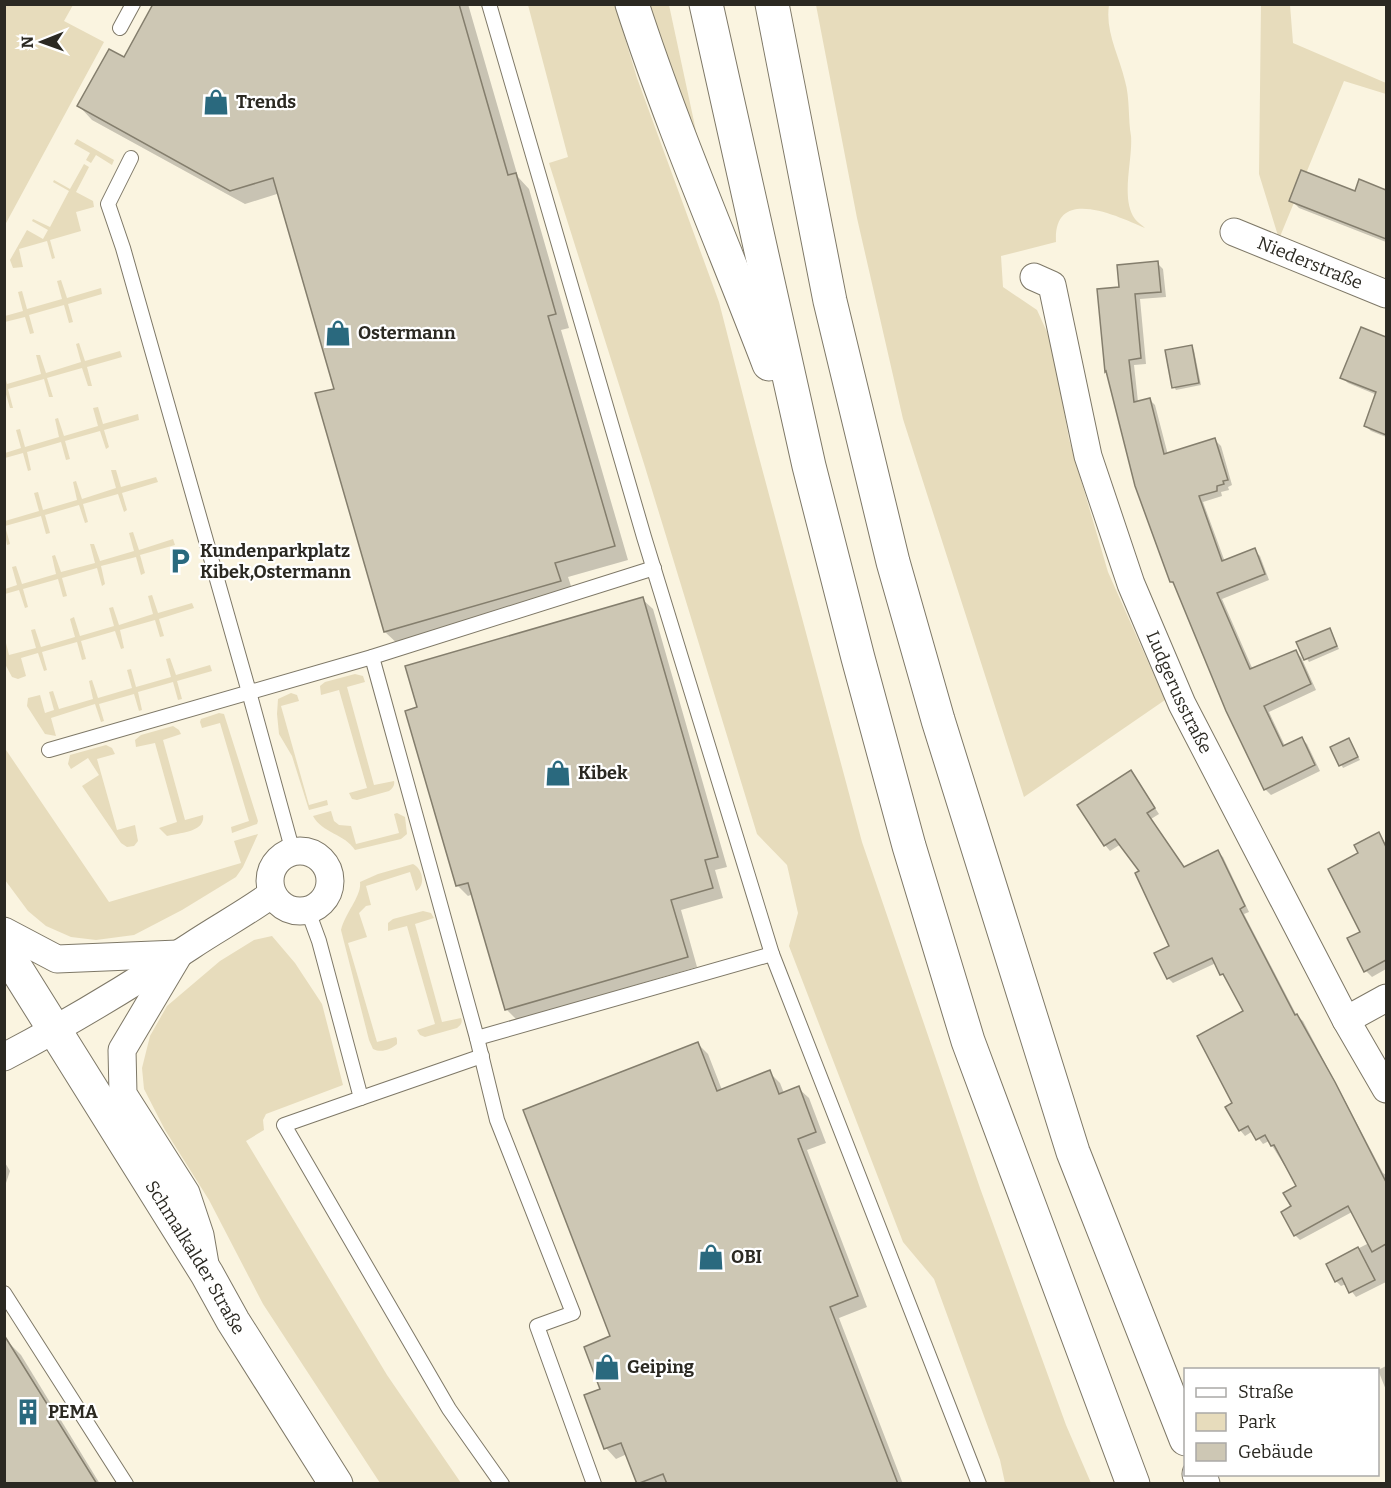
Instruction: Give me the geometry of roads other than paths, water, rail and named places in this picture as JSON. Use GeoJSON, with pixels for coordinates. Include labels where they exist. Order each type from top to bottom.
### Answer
{"type":"FeatureCollection","features":[{"type":"Feature","properties":{"kind":"main road"},"geometry":{"type":"LineString","coordinates":[[632,4],[685,155],[809,466]]}},
{"type":"Feature","properties":{"kind":"main road"},"geometry":{"type":"LineString","coordinates":[[706,4],[809,466],[909,846],[968,1041],[1133,1484]]}},
{"type":"Feature","properties":{"kind":"main road"},"geometry":{"type":"LineString","coordinates":[[772,4],[830,301],[893,562],[938,720],[1073,1152],[1184,1436]]}},
{"type":"Feature","properties":{"kind":"main road","name":"Schmalkalder Straße"},"geometry":{"type":"LineString","coordinates":[[4,949],[336,1484]]}},
{"type":"Feature","properties":{"kind":"street","name":"Niederstraße"},"geometry":{"type":"LineString","coordinates":[[1234,232],[1386,294]]}},
{"type":"Feature","properties":{"kind":"street","name":"Ludgerusstraße"},"geometry":{"type":"LineString","coordinates":[[1034,277],[1052,285],[1088,456],[1131,584],[1182,704],[1346,1020],[1386,1089]]}},
{"type":"Feature","properties":{"kind":"street"},"geometry":{"type":"LineString","coordinates":[[293,852],[310,853],[318,858],[329,872],[330,882],[324,900],[308,911],[299,912],[283,907],[272,894],[270,886],[273,868],[278,861],[293,852]]}},
{"type":"Feature","properties":{"kind":"street"},"geometry":{"type":"LineString","coordinates":[[4,1057],[55,1031],[247,912],[272,894]]}},
{"type":"Feature","properties":{"kind":"street"},"geometry":{"type":"LineString","coordinates":[[4,931],[57,959],[179,954]]}},
{"type":"Feature","properties":{"kind":"street"},"geometry":{"type":"LineString","coordinates":[[179,954],[122,1050],[123,1094],[186,1193],[200,1235],[207,1274]]}},
{"type":"Feature","properties":{"kind":"street"},"geometry":{"type":"LineString","coordinates":[[1346,1020],[1386,998]]}},
{"type":"Feature","properties":{"kind":"lane"},"geometry":{"type":"LineString","coordinates":[[120,28],[133,4]]}},
{"type":"Feature","properties":{"kind":"lane"},"geometry":{"type":"LineString","coordinates":[[489,4],[654,568],[772,954],[979,1484]]}},
{"type":"Feature","properties":{"kind":"lane"},"geometry":{"type":"LineString","coordinates":[[131,158],[108,204],[123,248],[293,852]]}},
{"type":"Feature","properties":{"kind":"lane"},"geometry":{"type":"LineString","coordinates":[[49,750],[372,657],[654,568]]}},
{"type":"Feature","properties":{"kind":"lane"},"geometry":{"type":"LineString","coordinates":[[372,657],[482,1056],[497,1120],[573,1313],[537,1326],[594,1484]]}},
{"type":"Feature","properties":{"kind":"lane"},"geometry":{"type":"LineString","coordinates":[[308,911],[319,941],[361,1098]]}},
{"type":"Feature","properties":{"kind":"lane"},"geometry":{"type":"LineString","coordinates":[[477,1038],[772,954]]}},
{"type":"Feature","properties":{"kind":"lane"},"geometry":{"type":"LineString","coordinates":[[482,1056],[284,1125],[449,1409],[502,1484]]}},
{"type":"Feature","properties":{"kind":"lane"},"geometry":{"type":"LineString","coordinates":[[4,1293],[126,1484]]}},
{"type":"Feature","properties":{"kind":"place","name":"Trends"},"geometry":{"type":"Point","coordinates":[216,102]}},
{"type":"Feature","properties":{"kind":"place","name":"Ostermann"},"geometry":{"type":"Point","coordinates":[338,333]}},
{"type":"Feature","properties":{"kind":"place","name":"Kundenparkplatz Kibek,Ostermann"},"geometry":{"type":"Point","coordinates":[180,561]}},
{"type":"Feature","properties":{"kind":"place","name":"Kibek"},"geometry":{"type":"Point","coordinates":[558,773]}},
{"type":"Feature","properties":{"kind":"place","name":"OBI"},"geometry":{"type":"Point","coordinates":[711,1257]}},
{"type":"Feature","properties":{"kind":"place","name":"Geiping"},"geometry":{"type":"Point","coordinates":[607,1367]}},
{"type":"Feature","properties":{"kind":"place","name":"PEMA"},"geometry":{"type":"Point","coordinates":[28,1412]}}]}
